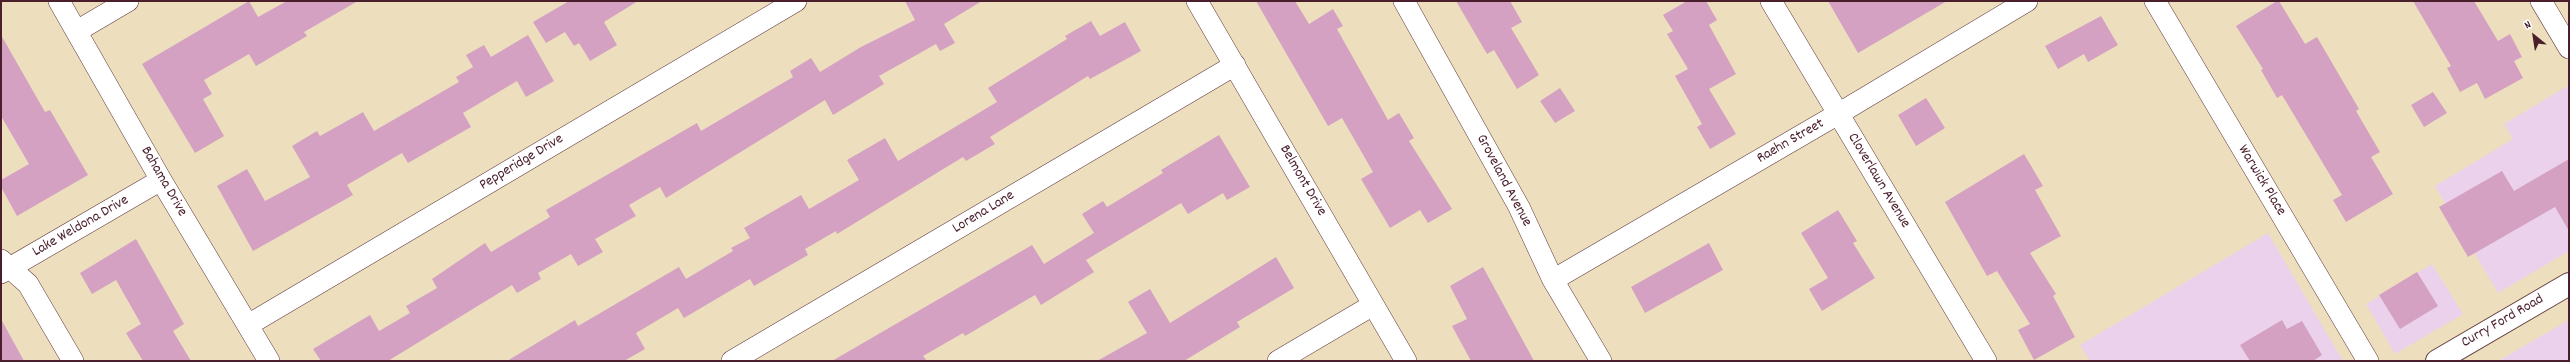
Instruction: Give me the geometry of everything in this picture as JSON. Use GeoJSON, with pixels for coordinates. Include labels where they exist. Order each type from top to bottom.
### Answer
{"type":"FeatureCollection","features":[{"type":"Feature","properties":{"kind":"street","name":"Bahama Drive"},"geometry":{"type":"LineString","coordinates":[[59,1],[161,180],[269,361]]}},
{"type":"Feature","properties":{"kind":"street"},"geometry":{"type":"LineString","coordinates":[[77,31],[128,1]]}},
{"type":"Feature","properties":{"kind":"street","name":"Pepperidge Drive"},"geometry":{"type":"LineString","coordinates":[[248,325],[796,1]]}},
{"type":"Feature","properties":{"kind":"street","name":"Belmont Drive"},"geometry":{"type":"LineString","coordinates":[[1197,1],[1406,361]]}},
{"type":"Feature","properties":{"kind":"street","name":"Groveland Avenue"},"geometry":{"type":"LineString","coordinates":[[1404,1],[1519,207],[1553,280],[1601,361]]}},
{"type":"Feature","properties":{"kind":"street","name":"Cloverlawn Avenue"},"geometry":{"type":"LineString","coordinates":[[1771,1],[1986,361]]}},
{"type":"Feature","properties":{"kind":"street","name":"Raehn Street"},"geometry":{"type":"LineString","coordinates":[[1553,280],[1838,114],[2027,1]]}},
{"type":"Feature","properties":{"kind":"street","name":"Warwick Place"},"geometry":{"type":"LineString","coordinates":[[2155,1],[2368,361]]}},
{"type":"Feature","properties":{"kind":"street"},"geometry":{"type":"LineString","coordinates":[[2541,1],[2569,48]]}},
{"type":"Feature","properties":{"kind":"street","name":"Lorena Lane"},"geometry":{"type":"LineString","coordinates":[[732,361],[1235,65]]}},
{"type":"Feature","properties":{"kind":"street","name":"Lake Weldona Drive"},"geometry":{"type":"LineString","coordinates":[[4,267],[161,180]]}},
{"type":"Feature","properties":{"kind":"street"},"geometry":{"type":"LineString","coordinates":[[4,267],[28,284],[73,361]]}},
{"type":"Feature","properties":{"kind":"street","name":"Curry Ford Road"},"geometry":{"type":"LineString","coordinates":[[2437,361],[2569,284]]}},
{"type":"Feature","properties":{"kind":"street"},"geometry":{"type":"LineString","coordinates":[[1278,361],[1373,305]]}},
{"type":"Feature","properties":{"kind":"shaded area"},"geometry":{"type":"Polygon","coordinates":[[[2569,85],[2569,251],[2498,293],[2435,186],[2513,139],[2504,124],[2569,85]]]}},
{"type":"Feature","properties":{"kind":"shaded area"},"geometry":{"type":"Polygon","coordinates":[[[2268,233],[2343,361],[2090,361],[2080,345],[2268,233]]]}},
{"type":"Feature","properties":{"kind":"shaded area"},"geometry":{"type":"Polygon","coordinates":[[[2432,264],[2463,314],[2395,354],[2366,304],[2432,264]]]}},
{"type":"Feature","properties":{"kind":"shaded area"},"geometry":{"type":"Polygon","coordinates":[[[2569,320],[2569,361],[2498,361],[2569,320]]]}},
{"type":"Feature","properties":{"kind":"building"},"geometry":{"type":"Polygon","coordinates":[[[249,1],[258,17],[287,1],[358,1],[304,32],[307,36],[256,66],[249,54],[204,80],[212,94],[203,99],[224,136],[195,153],[142,64],[249,1]]]}},
{"type":"Feature","properties":{"kind":"building"},"geometry":{"type":"Polygon","coordinates":[[[569,1],[638,1],[604,22],[617,45],[590,61],[579,43],[574,46],[565,32],[546,43],[533,22],[569,1]]]}},
{"type":"Feature","properties":{"kind":"building"},"geometry":{"type":"Polygon","coordinates":[[[905,1],[982,1],[944,24],[955,43],[940,51],[936,44],[879,76],[884,84],[833,115],[825,100],[666,198],[660,187],[629,205],[636,216],[595,239],[603,252],[578,266],[571,254],[538,273],[541,279],[517,293],[512,285],[388,361],[321,361],[313,349],[370,315],[379,331],[410,313],[406,306],[437,288],[432,279],[485,243],[491,252],[550,217],[546,210],[697,123],[701,131],[793,77],[790,71],[811,58],[820,72],[861,47],[915,20],[905,1]]]}},
{"type":"Feature","properties":{"kind":"building"},"geometry":{"type":"Polygon","coordinates":[[[1256,1],[1295,1],[1309,24],[1333,9],[1343,26],[1337,29],[1388,120],[1399,113],[1414,138],[1409,141],[1452,209],[1428,223],[1420,210],[1390,228],[1361,179],[1373,172],[1342,118],[1328,126],[1256,1]]]}},
{"type":"Feature","properties":{"kind":"building"},"geometry":{"type":"Polygon","coordinates":[[[1456,1],[1510,1],[1522,22],[1511,28],[1539,75],[1517,89],[1494,50],[1487,54],[1456,1]]]}},
{"type":"Feature","properties":{"kind":"building"},"geometry":{"type":"Polygon","coordinates":[[[1687,1],[1706,1],[1717,20],[1709,25],[1736,74],[1709,89],[1736,134],[1710,149],[1697,127],[1702,124],[1675,76],[1688,69],[1667,34],[1673,31],[1663,15],[1687,1]]]}},
{"type":"Feature","properties":{"kind":"building"},"geometry":{"type":"Polygon","coordinates":[[[1828,1],[1947,1],[1858,53],[1828,1]]]}},
{"type":"Feature","properties":{"kind":"building"},"geometry":{"type":"Polygon","coordinates":[[[2279,1],[2305,44],[2317,37],[2359,109],[2356,111],[2380,152],[2371,157],[2393,194],[2346,222],[2333,200],[2342,195],[2282,95],[2277,98],[2261,70],[2263,69],[2236,26],[2279,1]]]}},
{"type":"Feature","properties":{"kind":"building"},"geometry":{"type":"Polygon","coordinates":[[[2413,1],[2474,1],[2498,41],[2510,34],[2522,57],[2514,61],[2523,78],[2485,99],[2477,83],[2460,92],[2447,68],[2451,66],[2413,1]]]}},
{"type":"Feature","properties":{"kind":"building"},"geometry":{"type":"Polygon","coordinates":[[[2101,16],[2118,45],[2088,62],[2084,54],[2058,69],[2045,46],[2101,16]]]}},
{"type":"Feature","properties":{"kind":"building"},"geometry":{"type":"Polygon","coordinates":[[[1091,21],[1100,36],[1125,22],[1141,51],[1090,79],[1088,76],[990,137],[995,144],[966,161],[963,157],[837,234],[836,231],[805,249],[808,255],[754,286],[750,279],[684,318],[678,308],[636,333],[645,349],[624,361],[507,361],[575,320],[578,326],[679,267],[686,279],[733,251],[731,248],[750,238],[744,228],[801,195],[809,209],[859,180],[847,160],[885,138],[898,161],[997,102],[988,88],[1067,39],[1065,36],[1091,21]]]}},
{"type":"Feature","properties":{"kind":"building"},"geometry":{"type":"Polygon","coordinates":[[[1,35],[45,112],[50,110],[88,175],[17,216],[1,187],[1,180],[29,164],[1,116],[1,35]]]}},
{"type":"Feature","properties":{"kind":"building"},"geometry":{"type":"Polygon","coordinates":[[[528,35],[554,81],[526,97],[517,81],[463,113],[471,127],[408,163],[402,153],[347,185],[353,195],[253,251],[217,186],[247,169],[265,201],[310,177],[292,146],[317,131],[320,136],[363,112],[374,131],[459,82],[456,77],[473,67],[466,55],[484,45],[491,57],[528,35]]]}},
{"type":"Feature","properties":{"kind":"building"},"geometry":{"type":"Polygon","coordinates":[[[1560,88],[1575,111],[1555,123],[1540,101],[1560,88]]]}},
{"type":"Feature","properties":{"kind":"building"},"geometry":{"type":"Polygon","coordinates":[[[2433,92],[2447,113],[2424,127],[2411,105],[2433,92]]]}},
{"type":"Feature","properties":{"kind":"building"},"geometry":{"type":"Polygon","coordinates":[[[1926,98],[1945,128],[1916,146],[1898,115],[1926,98]]]}},
{"type":"Feature","properties":{"kind":"building"},"geometry":{"type":"Polygon","coordinates":[[[1219,135],[1250,187],[1227,200],[1223,193],[1188,214],[1181,203],[1086,260],[1094,272],[1041,305],[1035,295],[965,336],[963,333],[923,356],[927,361],[832,361],[1032,245],[1044,264],[1094,233],[1082,214],[1103,201],[1107,207],[1163,173],[1161,170],[1219,135]]]}},
{"type":"Feature","properties":{"kind":"building"},"geometry":{"type":"Polygon","coordinates":[[[2024,154],[2043,186],[2035,190],[2061,236],[2030,253],[2056,294],[2053,296],[2075,337],[2034,360],[2018,330],[2030,324],[1997,271],[1987,276],[1945,202],[2024,154]]]}},
{"type":"Feature","properties":{"kind":"building"},"geometry":{"type":"Polygon","coordinates":[[[2569,159],[2569,231],[2555,207],[2468,257],[2439,207],[2502,171],[2514,191],[2569,159]]]}},
{"type":"Feature","properties":{"kind":"building"},"geometry":{"type":"Polygon","coordinates":[[[1838,210],[1857,241],[1853,243],[1875,278],[1822,311],[1809,289],[1828,278],[1801,233],[1838,210]]]}},
{"type":"Feature","properties":{"kind":"building"},"geometry":{"type":"Polygon","coordinates":[[[136,239],[184,324],[173,331],[191,361],[143,361],[126,333],[141,324],[116,280],[92,294],[80,273],[136,239]]]}},
{"type":"Feature","properties":{"kind":"building"},"geometry":{"type":"Polygon","coordinates":[[[1709,243],[1723,270],[1645,313],[1631,287],[1709,243]]]}},
{"type":"Feature","properties":{"kind":"building"},"geometry":{"type":"Polygon","coordinates":[[[1276,257],[1294,288],[1237,322],[1240,327],[1184,361],[1097,361],[1147,333],[1128,302],[1150,289],[1170,323],[1276,257]]]}},
{"type":"Feature","properties":{"kind":"building"},"geometry":{"type":"Polygon","coordinates":[[[1483,267],[1534,361],[1471,361],[1452,326],[1467,319],[1450,286],[1483,267]]]}},
{"type":"Feature","properties":{"kind":"building"},"geometry":{"type":"Polygon","coordinates":[[[2417,272],[2438,306],[2400,329],[2379,295],[2417,272]]]}},
{"type":"Feature","properties":{"kind":"building"},"geometry":{"type":"Polygon","coordinates":[[[1,319],[24,361],[1,361],[1,319]]]}},
{"type":"Feature","properties":{"kind":"building"},"geometry":{"type":"Polygon","coordinates":[[[2282,320],[2287,329],[2302,321],[2322,355],[2313,361],[2250,361],[2240,345],[2282,320]]]}}]}
